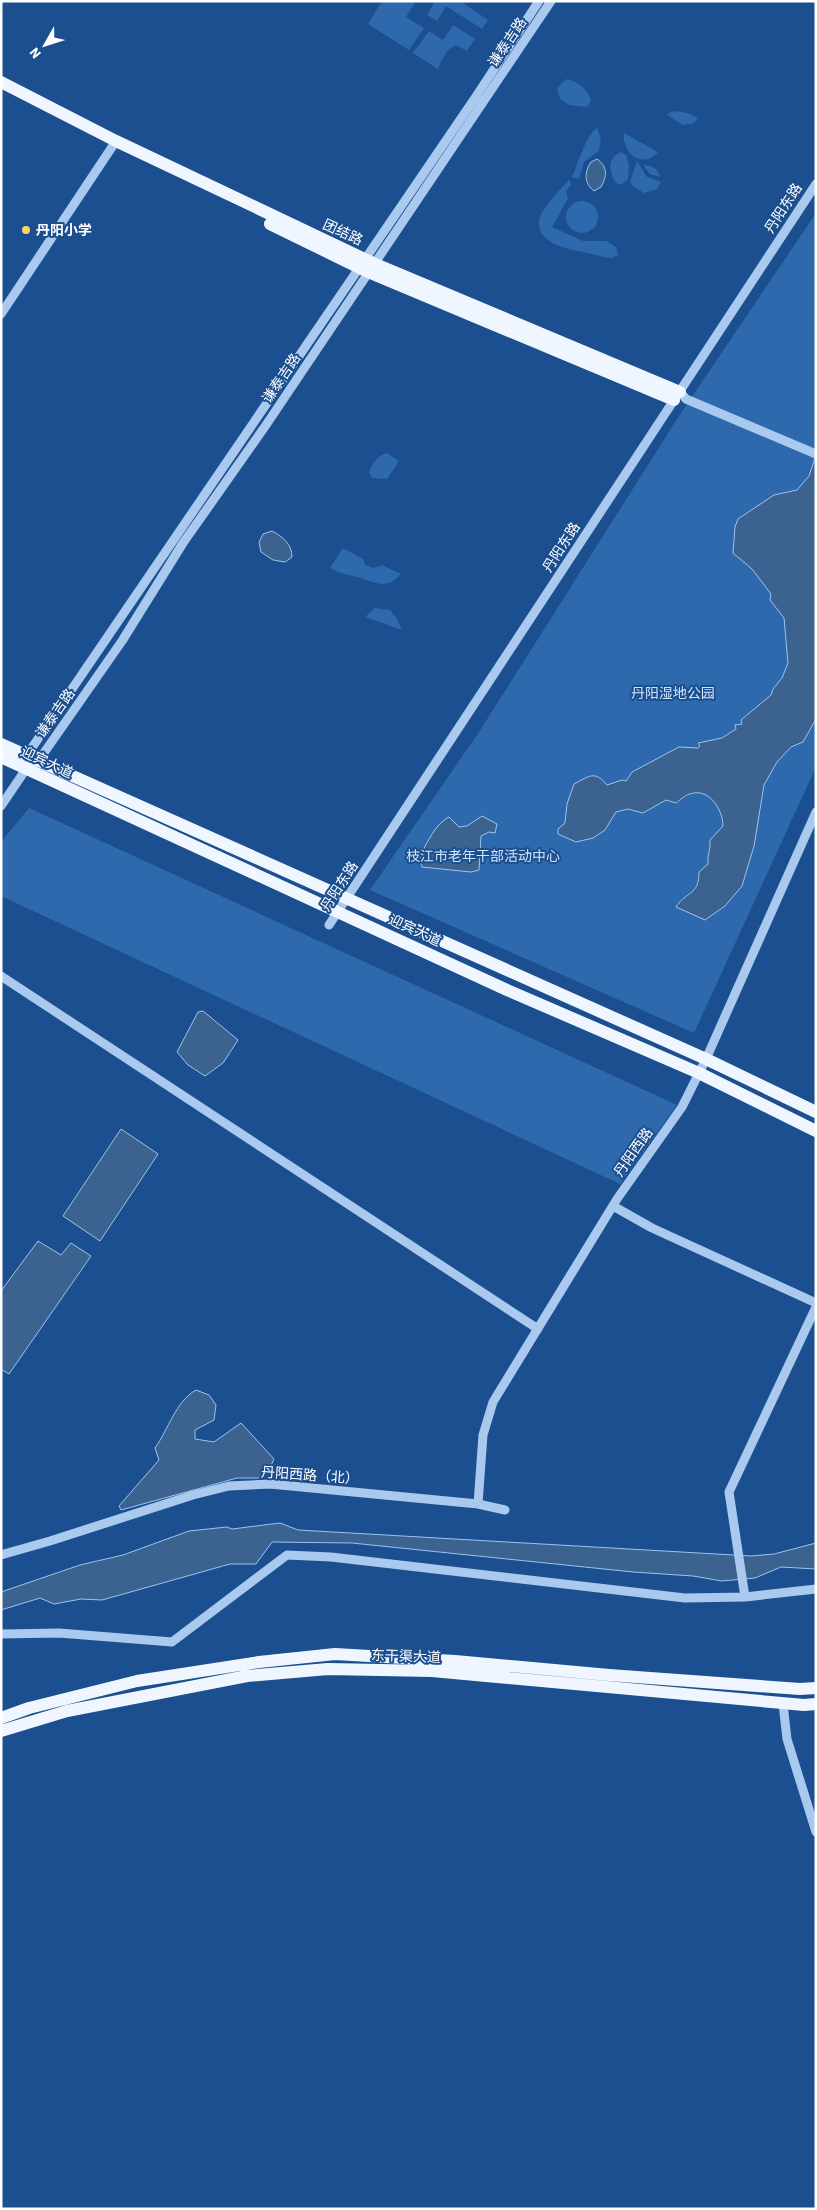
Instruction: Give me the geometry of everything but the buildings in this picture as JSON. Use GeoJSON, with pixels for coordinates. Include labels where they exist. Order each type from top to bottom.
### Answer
{"type":"FeatureCollection","features":[{"type":"Feature","properties":{"kind":"main road","name":"团结路"},"geometry":{"type":"LineString","coordinates":[[1,82],[114,144]]}},
{"type":"Feature","properties":{"kind":"main road","name":"团结路"},"geometry":{"type":"LineString","coordinates":[[1,91],[366,266],[680,397]]}},
{"type":"Feature","properties":{"kind":"main road","name":"迎宾大道"},"geometry":{"type":"LineString","coordinates":[[1,744],[706,1059],[816,1112]]}},
{"type":"Feature","properties":{"kind":"main road","name":"迎宾大道"},"geometry":{"type":"LineString","coordinates":[[1,757],[507,990],[699,1073],[816,1131]]}},
{"type":"Feature","properties":{"kind":"main road","name":"东干渠大道"},"geometry":{"type":"LineString","coordinates":[[1,1718],[29,1708],[136,1681],[259,1662],[335,1654],[455,1661],[618,1676],[800,1689],[816,1688]]}},
{"type":"Feature","properties":{"kind":"main road","name":"东干渠大道"},"geometry":{"type":"LineString","coordinates":[[1,1731],[67,1711],[247,1676],[328,1669],[432,1671],[783,1704],[816,1704]]}},
{"type":"Feature","properties":{"kind":"street","name":"谦泰吉路"},"geometry":{"type":"LineString","coordinates":[[26,769],[39,760],[122,641],[183,544],[539,1]]}},
{"type":"Feature","properties":{"kind":"street","name":"谦泰吉路"},"geometry":{"type":"LineString","coordinates":[[26,769],[27,756],[551,1]]}},
{"type":"Feature","properties":{"kind":"street"},"geometry":{"type":"LineString","coordinates":[[1,314],[114,144]]}},
{"type":"Feature","properties":{"kind":"street","name":"丹阳东路"},"geometry":{"type":"LineString","coordinates":[[329,925],[680,397],[816,184]]}},
{"type":"Feature","properties":{"kind":"street"},"geometry":{"type":"LineString","coordinates":[[680,397],[816,454]]}},
{"type":"Feature","properties":{"kind":"street"},"geometry":{"type":"LineString","coordinates":[[1,806],[26,769]]}},
{"type":"Feature","properties":{"kind":"street","name":"丹阳西路"},"geometry":{"type":"LineString","coordinates":[[478,1504],[483,1435],[493,1402],[613,1206],[682,1107],[706,1059],[816,812]]}},
{"type":"Feature","properties":{"kind":"street"},"geometry":{"type":"LineString","coordinates":[[1,976],[538,1329]]}},
{"type":"Feature","properties":{"kind":"street"},"geometry":{"type":"LineString","coordinates":[[613,1206],[652,1228],[816,1303]]}},
{"type":"Feature","properties":{"kind":"street"},"geometry":{"type":"LineString","coordinates":[[746,1597],[729,1492],[816,1306]]}},
{"type":"Feature","properties":{"kind":"street","name":"丹阳西路（北）"},"geometry":{"type":"LineString","coordinates":[[1,1555],[193,1495],[229,1486],[270,1484],[478,1504],[505,1510]]}},
{"type":"Feature","properties":{"kind":"street"},"geometry":{"type":"LineString","coordinates":[[1,1634],[59,1633],[172,1642],[287,1555],[330,1556],[685,1598],[746,1597],[816,1589]]}},
{"type":"Feature","properties":{"kind":"street"},"geometry":{"type":"LineString","coordinates":[[783,1704],[787,1739],[816,1832]]}},
{"type":"Feature","properties":{"kind":"green space"},"geometry":{"type":"Polygon","coordinates":[[[382,1],[416,1],[406,17],[424,28],[409,50],[368,24],[382,1]]]}},
{"type":"Feature","properties":{"kind":"green space"},"geometry":{"type":"Polygon","coordinates":[[[435,1],[460,1],[488,20],[482,29],[446,6],[437,21],[427,15],[435,1]]]}},
{"type":"Feature","properties":{"kind":"green space"},"geometry":{"type":"Polygon","coordinates":[[[453,25],[475,39],[467,51],[456,45],[452,47],[444,56],[438,69],[413,53],[429,31],[443,40],[453,25]]]}},
{"type":"Feature","properties":{"kind":"green space"},"geometry":{"type":"Polygon","coordinates":[[[567,79],[579,84],[588,93],[591,101],[587,107],[569,105],[560,99],[557,88],[567,79]]]}},
{"type":"Feature","properties":{"kind":"green space"},"geometry":{"type":"Polygon","coordinates":[[[678,111],[698,118],[694,123],[683,125],[667,115],[678,111]]]}},
{"type":"Feature","properties":{"kind":"green space"},"geometry":{"type":"Polygon","coordinates":[[[597,128],[601,138],[599,151],[584,162],[579,179],[572,177],[589,137],[597,128]]]}},
{"type":"Feature","properties":{"kind":"green space"},"geometry":{"type":"Polygon","coordinates":[[[624,133],[658,152],[646,159],[634,157],[626,147],[624,133]]]}},
{"type":"Feature","properties":{"kind":"green space"},"geometry":{"type":"Polygon","coordinates":[[[621,152],[626,155],[629,165],[628,179],[622,184],[617,184],[612,176],[610,166],[613,158],[621,152]]]}},
{"type":"Feature","properties":{"kind":"green space"},"geometry":{"type":"Polygon","coordinates":[[[637,161],[647,177],[661,182],[657,189],[644,193],[630,182],[637,161]]]}},
{"type":"Feature","properties":{"kind":"green space"},"geometry":{"type":"Polygon","coordinates":[[[643,165],[654,168],[658,171],[660,177],[650,174],[643,165]]]}},
{"type":"Feature","properties":{"kind":"green space"},"geometry":{"type":"Polygon","coordinates":[[[569,180],[571,185],[566,191],[568,198],[552,227],[583,241],[606,241],[616,247],[618,255],[609,258],[569,249],[546,239],[541,233],[539,220],[545,207],[569,180]]]}},
{"type":"Feature","properties":{"kind":"green space"},"geometry":{"type":"Polygon","coordinates":[[[582,201],[593,206],[598,217],[593,228],[582,233],[571,228],[566,217],[571,206],[582,201]]]}},
{"type":"Feature","properties":{"kind":"green space","name":"丹阳湿地公园"},"geometry":{"type":"Polygon","coordinates":[[[816,213],[816,767],[694,1033],[370,890],[479,732],[677,419],[816,213]]]}},
{"type":"Feature","properties":{"kind":"green space"},"geometry":{"type":"Polygon","coordinates":[[[387,453],[399,461],[387,479],[372,478],[369,472],[372,466],[378,458],[387,453]]]}},
{"type":"Feature","properties":{"kind":"green space"},"geometry":{"type":"Polygon","coordinates":[[[343,548],[363,559],[365,565],[373,568],[382,565],[401,574],[392,582],[382,584],[330,568],[343,548]]]}},
{"type":"Feature","properties":{"kind":"green space"},"geometry":{"type":"Polygon","coordinates":[[[375,608],[390,610],[402,630],[365,617],[375,608]]]}},
{"type":"Feature","properties":{"kind":"green space"},"geometry":{"type":"Polygon","coordinates":[[[29,808],[677,1105],[620,1184],[1,896],[1,842],[29,808]]]}},
{"type":"Feature","properties":{"kind":"shaded area"},"geometry":{"type":"Polygon","coordinates":[[[597,159],[605,168],[605,175],[601,187],[594,191],[588,185],[586,174],[591,162],[597,159]]]}},
{"type":"Feature","properties":{"kind":"shaded area"},"geometry":{"type":"Polygon","coordinates":[[[816,455],[816,719],[803,742],[791,747],[777,762],[764,785],[754,846],[742,886],[725,906],[705,920],[676,907],[697,885],[699,872],[708,864],[710,840],[723,826],[721,813],[714,801],[709,797],[697,793],[690,794],[676,803],[666,800],[643,813],[628,809],[616,812],[605,830],[593,838],[576,842],[558,834],[558,829],[565,823],[567,804],[574,784],[592,776],[599,777],[607,785],[622,780],[626,781],[632,772],[679,747],[698,748],[700,746],[698,743],[722,738],[736,729],[735,725],[742,724],[741,720],[771,695],[773,689],[782,678],[788,663],[784,618],[770,600],[771,594],[752,569],[733,553],[735,527],[738,519],[774,495],[797,490],[809,476],[816,455]]]}},
{"type":"Feature","properties":{"kind":"shaded area"},"geometry":{"type":"Polygon","coordinates":[[[272,531],[283,538],[292,552],[292,557],[285,562],[273,560],[261,552],[259,542],[263,534],[272,531]]]}},
{"type":"Feature","properties":{"kind":"shaded area"},"geometry":{"type":"Polygon","coordinates":[[[482,816],[497,824],[495,833],[489,832],[481,836],[479,870],[471,872],[422,867],[420,856],[432,834],[444,820],[449,817],[459,827],[467,826],[482,816]]]}},
{"type":"Feature","properties":{"kind":"shaded area"},"geometry":{"type":"Polygon","coordinates":[[[203,1011],[238,1040],[223,1063],[205,1076],[188,1065],[177,1052],[198,1012],[203,1011]]]}},
{"type":"Feature","properties":{"kind":"shaded area"},"geometry":{"type":"Polygon","coordinates":[[[121,1129],[158,1154],[100,1241],[63,1216],[121,1129]]]}},
{"type":"Feature","properties":{"kind":"shaded area"},"geometry":{"type":"Polygon","coordinates":[[[38,1241],[61,1255],[71,1243],[91,1256],[9,1374],[1,1369],[1,1291],[38,1241]]]}},
{"type":"Feature","properties":{"kind":"shaded area"},"geometry":{"type":"Polygon","coordinates":[[[196,1390],[209,1395],[216,1405],[214,1420],[195,1430],[195,1439],[214,1442],[241,1423],[274,1459],[269,1470],[258,1478],[237,1478],[121,1510],[119,1506],[159,1460],[155,1448],[178,1408],[196,1390]]]}},
{"type":"Feature","properties":{"kind":"shaded area"},"geometry":{"type":"Polygon","coordinates":[[[280,1523],[298,1530],[751,1556],[774,1554],[816,1543],[816,1569],[781,1567],[755,1578],[722,1581],[693,1576],[633,1572],[352,1543],[272,1542],[256,1564],[230,1564],[102,1600],[81,1599],[54,1604],[40,1598],[1,1610],[1,1592],[80,1565],[123,1555],[189,1531],[227,1527],[232,1529],[280,1523]]]}},
{"type":"Feature","properties":{"kind":"place","name":"丹阳小学"},"geometry":{"type":"Point","coordinates":[26,230]}},
{"type":"Feature","properties":{"kind":"park label","name":"枝江市老年干部活动中心"},"geometry":{"type":"Point","coordinates":[483,856]}}]}
